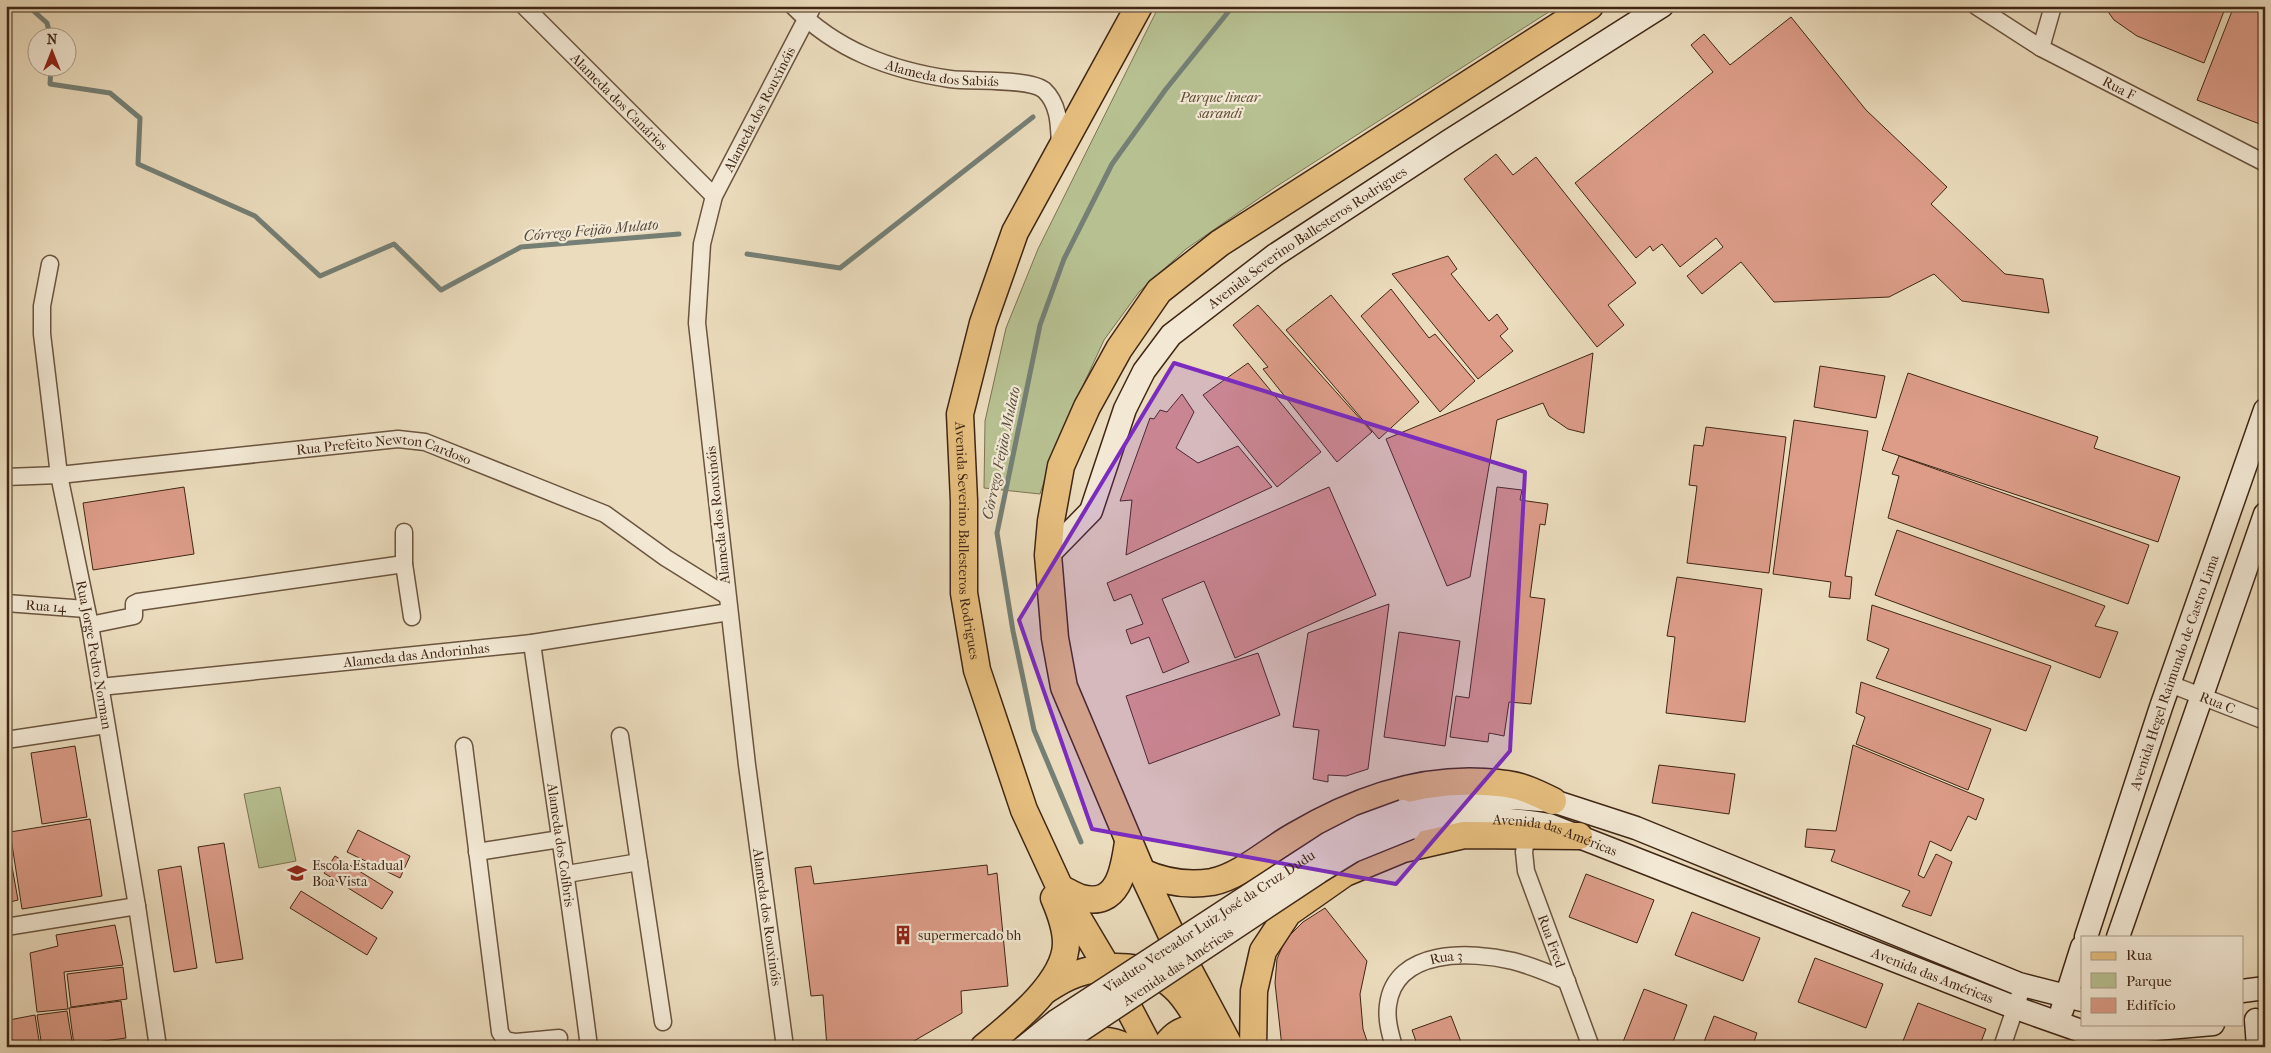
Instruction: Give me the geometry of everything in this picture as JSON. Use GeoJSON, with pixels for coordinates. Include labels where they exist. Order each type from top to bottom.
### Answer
{"type":"FeatureCollection","features":[{"type":"Feature","properties":{"kind":"main road","name":"Avenida Severino Ballesteros Rodrigues"},"geometry":{"type":"LineString","coordinates":[[1139,6],[1015,232],[983,323],[960,414],[964,501],[964,593],[977,670],[1024,810],[1060,888],[1107,967],[1149,1047]]}},
{"type":"Feature","properties":{"kind":"main road"},"geometry":{"type":"LineString","coordinates":[[1218,1036],[1128,842],[1064,687],[1055,638],[1048,555],[1051,521],[1061,466],[1087,407],[1119,349],[1159,291],[1220,243],[1590,6]]}},
{"type":"Feature","properties":{"kind":"main road","name":"Avenida Severino Ballesteros Rodrigues"},"geometry":{"type":"LineString","coordinates":[[1048,555],[1091,511],[1125,409],[1144,371],[1171,335],[1275,256],[1450,141],[1662,6]]}},
{"type":"Feature","properties":{"kind":"main road","name":"Avenida Hegel Raimundo de Castro Lima"},"geometry":{"type":"LineString","coordinates":[[2086,936],[2170,684],[2260,440],[2265,410]]}},
{"type":"Feature","properties":{"kind":"main road"},"geometry":{"type":"LineString","coordinates":[[2118,936],[2265,514]]}},
{"type":"Feature","properties":{"kind":"main road"},"geometry":{"type":"LineString","coordinates":[[1142,872],[1158,880],[1171,882],[1213,882],[1233,874],[1295,835],[1367,799],[1439,783],[1498,783],[1528,790],[1553,801]]}},
{"type":"Feature","properties":{"kind":"main road","name":"Avenida das Américas"},"geometry":{"type":"LineString","coordinates":[[1056,1047],[1353,850],[1437,804],[1482,799],[1514,798],[1553,801],[1636,828],[2023,985],[2074,998]]}},
{"type":"Feature","properties":{"kind":"main road"},"geometry":{"type":"LineString","coordinates":[[1024,810],[1042,867],[1062,919],[1066,944],[1062,963],[1046,990]]}},
{"type":"Feature","properties":{"kind":"main road","name":"Avenida das Américas"},"geometry":{"type":"LineString","coordinates":[[1407,819],[1441,821],[1475,818],[1520,820],[1548,825],[2083,1034],[2190,1026]]}},
{"type":"Feature","properties":{"kind":"main road","name":"Viaduto Vereador Luiz José da Cruz Dudu"},"geometry":{"type":"LineString","coordinates":[[1024,1047],[1056,1021],[1329,843],[1362,826],[1407,819]]}},
{"type":"Feature","properties":{"kind":"main road"},"geometry":{"type":"LineString","coordinates":[[1253,1047],[1254,991],[1263,951],[1288,913],[1345,873],[1403,849],[1464,835],[1527,834],[1579,836]]}},
{"type":"Feature","properties":{"kind":"main road"},"geometry":{"type":"LineString","coordinates":[[1060,888],[1082,898],[1099,899],[1111,894],[1118,884],[1128,842]]}},
{"type":"Feature","properties":{"kind":"main road"},"geometry":{"type":"LineString","coordinates":[[2058,1024],[2074,998],[2081,953]]}},
{"type":"Feature","properties":{"kind":"main road"},"geometry":{"type":"LineString","coordinates":[[984,1047],[1046,990],[1075,974],[1107,967],[1140,969],[1164,978],[1176,988],[1218,1036]]}},
{"type":"Feature","properties":{"kind":"main road"},"geometry":{"type":"LineString","coordinates":[[2244,991],[2265,988]]}},
{"type":"Feature","properties":{"kind":"main road"},"geometry":{"type":"LineString","coordinates":[[2254,1020],[2258,1047]]}},
{"type":"Feature","properties":{"kind":"main road"},"geometry":{"type":"LineString","coordinates":[[1165,1047],[1173,1035],[1184,1028],[1218,1036]]}},
{"type":"Feature","properties":{"kind":"main road"},"geometry":{"type":"LineString","coordinates":[[1080,1047],[1100,1040],[1117,1042],[1126,1047]]}},
{"type":"Feature","properties":{"kind":"street","name":"Alameda dos Canários"},"geometry":{"type":"LineString","coordinates":[[524,6],[714,196]]}},
{"type":"Feature","properties":{"kind":"street","name":"Alameda dos Sabiás"},"geometry":{"type":"LineString","coordinates":[[793,6],[809,13],[845,47],[891,67],[950,79],[1021,82],[1043,90],[1058,111],[1060,149]]}},
{"type":"Feature","properties":{"kind":"street","name":"Rua F"},"geometry":{"type":"LineString","coordinates":[[1976,6],[2041,48],[2265,163]]}},
{"type":"Feature","properties":{"kind":"street"},"geometry":{"type":"LineString","coordinates":[[2041,48],[2053,6]]}},
{"type":"Feature","properties":{"kind":"street","name":"Alameda dos Rouxinóis"},"geometry":{"type":"LineString","coordinates":[[785,1047],[758,856],[697,323],[701,258],[714,196],[809,13]]}},
{"type":"Feature","properties":{"kind":"street","name":"Rua Jorge Pedro Norman"},"geometry":{"type":"LineString","coordinates":[[50,264],[42,306],[42,334],[59,475],[88,617],[137,906],[158,1047]]}},
{"type":"Feature","properties":{"kind":"street","name":"Rua Prefeito Newton Cardoso"},"geometry":{"type":"LineString","coordinates":[[6,477],[59,475],[398,438],[425,442],[605,514],[728,604]]}},
{"type":"Feature","properties":{"kind":"street"},"geometry":{"type":"LineString","coordinates":[[404,532],[404,564],[412,617]]}},
{"type":"Feature","properties":{"kind":"street","name":"Rua 14"},"geometry":{"type":"LineString","coordinates":[[6,603],[88,617],[134,616],[134,604],[138,602],[404,564]]}},
{"type":"Feature","properties":{"kind":"street","name":"Alameda das Andorinhas"},"geometry":{"type":"LineString","coordinates":[[100,687],[532,643],[728,604]]}},
{"type":"Feature","properties":{"kind":"street","name":"Alameda dos Colíbris"},"geometry":{"type":"LineString","coordinates":[[532,643],[560,839],[567,874],[589,1047]]}},
{"type":"Feature","properties":{"kind":"street","name":"Rua C"},"geometry":{"type":"LineString","coordinates":[[2170,684],[2265,721]]}},
{"type":"Feature","properties":{"kind":"street"},"geometry":{"type":"LineString","coordinates":[[6,740],[106,725]]}},
{"type":"Feature","properties":{"kind":"street"},"geometry":{"type":"LineString","coordinates":[[620,736],[663,1022]]}},
{"type":"Feature","properties":{"kind":"street"},"geometry":{"type":"LineString","coordinates":[[464,746],[500,1032],[505,1040],[516,1042],[559,1038]]}},
{"type":"Feature","properties":{"kind":"street","name":"Rua Fred"},"geometry":{"type":"LineString","coordinates":[[1527,834],[1524,852],[1526,871],[1590,1047]]}},
{"type":"Feature","properties":{"kind":"street"},"geometry":{"type":"LineString","coordinates":[[477,852],[560,839]]}},
{"type":"Feature","properties":{"kind":"street"},"geometry":{"type":"LineString","coordinates":[[567,874],[639,862]]}},
{"type":"Feature","properties":{"kind":"street"},"geometry":{"type":"LineString","coordinates":[[6,927],[137,906]]}},
{"type":"Feature","properties":{"kind":"street","name":"Rua 3"},"geometry":{"type":"LineString","coordinates":[[1394,1047],[1389,1026],[1388,1005],[1395,981],[1411,967],[1448,956],[1477,956],[1512,961],[1543,970],[1567,981]]}},
{"type":"Feature","properties":{"kind":"street"},"geometry":{"type":"LineString","coordinates":[[2002,1047],[2023,985]]}},
{"type":"Feature","properties":{"kind":"highlighted area"},"geometry":{"type":"Polygon","coordinates":[[[1174,363],[1525,472],[1510,751],[1396,884],[1092,829],[1019,620],[1174,363]]]}},
{"type":"Feature","properties":{"kind":"green space","name":"Parque linear sarandi"},"geometry":{"type":"Polygon","coordinates":[[[1159,6],[1558,6],[1274,188],[1186,249],[1139,292],[1104,340],[1057,442],[1040,494],[984,488],[985,421],[1006,328],[1038,249],[1159,6]]]}},
{"type":"Feature","properties":{"kind":"green space"},"geometry":{"type":"Polygon","coordinates":[[[280,787],[296,861],[259,868],[244,794],[280,787]]]}},
{"type":"Feature","properties":{"kind":"building"},"geometry":{"type":"Polygon","coordinates":[[[2104,6],[2226,6],[2204,63],[2137,36],[2114,20],[2104,6]]]}},
{"type":"Feature","properties":{"kind":"building"},"geometry":{"type":"Polygon","coordinates":[[[2234,6],[2265,6],[2265,126],[2197,100],[2234,6]]]}},
{"type":"Feature","properties":{"kind":"building"},"geometry":{"type":"Polygon","coordinates":[[[1791,17],[1866,110],[1947,187],[1931,204],[2005,274],[2043,279],[2049,313],[1962,301],[1934,274],[1889,297],[1774,302],[1741,262],[1702,294],[1687,276],[1723,247],[1716,238],[1680,267],[1662,244],[1653,251],[1650,246],[1636,258],[1575,183],[1713,72],[1691,45],[1704,34],[1730,65],[1791,17]]]}},
{"type":"Feature","properties":{"kind":"building"},"geometry":{"type":"Polygon","coordinates":[[[1496,154],[1513,175],[1536,157],[1636,283],[1608,305],[1624,325],[1597,347],[1464,179],[1496,154]]]}},
{"type":"Feature","properties":{"kind":"building"},"geometry":{"type":"Polygon","coordinates":[[[1448,256],[1457,269],[1451,274],[1489,321],[1497,314],[1508,329],[1500,336],[1513,351],[1478,379],[1392,274],[1448,256]]]}},
{"type":"Feature","properties":{"kind":"building"},"geometry":{"type":"Polygon","coordinates":[[[1391,289],[1429,338],[1435,334],[1475,381],[1440,412],[1361,316],[1391,289]]]}},
{"type":"Feature","properties":{"kind":"building"},"geometry":{"type":"Polygon","coordinates":[[[1331,295],[1419,402],[1379,439],[1286,330],[1331,295]]]}},
{"type":"Feature","properties":{"kind":"building"},"geometry":{"type":"Polygon","coordinates":[[[1258,305],[1372,432],[1337,462],[1263,369],[1268,367],[1233,325],[1258,305]]]}},
{"type":"Feature","properties":{"kind":"building"},"geometry":{"type":"Polygon","coordinates":[[[1593,353],[1584,433],[1568,429],[1549,416],[1543,403],[1497,420],[1470,577],[1447,586],[1386,439],[1593,353]]]}},
{"type":"Feature","properties":{"kind":"building"},"geometry":{"type":"Polygon","coordinates":[[[1248,363],[1321,452],[1277,487],[1203,395],[1248,363]]]}},
{"type":"Feature","properties":{"kind":"building"},"geometry":{"type":"Polygon","coordinates":[[[1820,366],[1885,376],[1876,418],[1814,407],[1820,366]]]}},
{"type":"Feature","properties":{"kind":"building"},"geometry":{"type":"Polygon","coordinates":[[[1908,373],[2098,437],[2094,448],[2180,477],[2158,542],[1882,450],[1908,373]]]}},
{"type":"Feature","properties":{"kind":"building"},"geometry":{"type":"Polygon","coordinates":[[[1182,394],[1194,412],[1176,448],[1198,463],[1238,446],[1272,487],[1126,555],[1132,500],[1120,501],[1150,418],[1154,419],[1160,410],[1167,412],[1182,394]]]}},
{"type":"Feature","properties":{"kind":"building"},"geometry":{"type":"Polygon","coordinates":[[[1794,420],[1868,431],[1845,576],[1852,577],[1850,599],[1829,597],[1831,582],[1773,574],[1794,420]]]}},
{"type":"Feature","properties":{"kind":"building"},"geometry":{"type":"Polygon","coordinates":[[[1706,427],[1786,437],[1769,573],[1687,563],[1697,486],[1689,485],[1694,445],[1703,446],[1706,427]]]}},
{"type":"Feature","properties":{"kind":"building"},"geometry":{"type":"Polygon","coordinates":[[[1899,456],[2149,545],[2128,604],[1888,518],[1899,476],[1892,474],[1899,456]]]}},
{"type":"Feature","properties":{"kind":"building"},"geometry":{"type":"Polygon","coordinates":[[[184,487],[194,554],[93,570],[83,503],[184,487]]]}},
{"type":"Feature","properties":{"kind":"building"},"geometry":{"type":"Polygon","coordinates":[[[1329,487],[1376,595],[1235,658],[1204,581],[1162,599],[1189,662],[1163,673],[1149,637],[1131,644],[1126,630],[1143,624],[1131,594],[1114,601],[1107,583],[1329,487]]]}},
{"type":"Feature","properties":{"kind":"building"},"geometry":{"type":"Polygon","coordinates":[[[1497,487],[1522,490],[1520,500],[1548,504],[1545,525],[1540,524],[1530,597],[1545,599],[1531,704],[1509,702],[1504,736],[1489,733],[1488,742],[1450,737],[1456,696],[1469,698],[1497,487]]]}},
{"type":"Feature","properties":{"kind":"building"},"geometry":{"type":"Polygon","coordinates":[[[1897,530],[2105,606],[2095,626],[2118,632],[2100,678],[1875,595],[1897,530]]]}},
{"type":"Feature","properties":{"kind":"building"},"geometry":{"type":"Polygon","coordinates":[[[1677,577],[1762,589],[1745,722],[1666,713],[1675,637],[1667,636],[1677,577]]]}},
{"type":"Feature","properties":{"kind":"building"},"geometry":{"type":"Polygon","coordinates":[[[1389,604],[1368,769],[1346,776],[1328,775],[1328,782],[1313,779],[1319,730],[1293,727],[1308,633],[1389,604]]]}},
{"type":"Feature","properties":{"kind":"building"},"geometry":{"type":"Polygon","coordinates":[[[1872,605],[2051,666],[2026,731],[1876,678],[1889,649],[1867,640],[1872,605]]]}},
{"type":"Feature","properties":{"kind":"building"},"geometry":{"type":"Polygon","coordinates":[[[1399,632],[1460,641],[1445,746],[1384,737],[1399,632]]]}},
{"type":"Feature","properties":{"kind":"building"},"geometry":{"type":"Polygon","coordinates":[[[1258,653],[1280,715],[1149,764],[1126,696],[1258,653]]]}},
{"type":"Feature","properties":{"kind":"building"},"geometry":{"type":"Polygon","coordinates":[[[1861,682],[1991,729],[1968,790],[1856,744],[1865,717],[1856,713],[1861,682]]]}},
{"type":"Feature","properties":{"kind":"building"},"geometry":{"type":"Polygon","coordinates":[[[1853,745],[1984,799],[1976,820],[1968,816],[1951,851],[1930,841],[1918,875],[1924,878],[1936,854],[1952,862],[1931,916],[1902,906],[1910,891],[1831,861],[1835,850],[1805,847],[1807,829],[1836,831],[1853,745]]]}},
{"type":"Feature","properties":{"kind":"building"},"geometry":{"type":"Polygon","coordinates":[[[75,746],[87,817],[42,824],[31,753],[75,746]]]}},
{"type":"Feature","properties":{"kind":"building"},"geometry":{"type":"Polygon","coordinates":[[[1659,765],[1735,774],[1729,814],[1652,803],[1659,765]]]}},
{"type":"Feature","properties":{"kind":"building"},"geometry":{"type":"Polygon","coordinates":[[[90,819],[102,896],[22,909],[10,832],[90,819]]]}},
{"type":"Feature","properties":{"kind":"building"},"geometry":{"type":"Polygon","coordinates":[[[358,830],[410,856],[400,878],[347,852],[358,830]]]}},
{"type":"Feature","properties":{"kind":"building"},"geometry":{"type":"Polygon","coordinates":[[[6,833],[18,900],[6,903],[6,833]]]}},
{"type":"Feature","properties":{"kind":"building"},"geometry":{"type":"Polygon","coordinates":[[[224,843],[243,959],[216,963],[198,847],[224,843]]]}},
{"type":"Feature","properties":{"kind":"building"},"geometry":{"type":"Polygon","coordinates":[[[335,856],[393,892],[382,909],[324,873],[335,856]]]}},
{"type":"Feature","properties":{"kind":"building","name":"supermercado bh"},"geometry":{"type":"Polygon","coordinates":[[[987,865],[988,875],[997,873],[1008,986],[961,991],[962,1013],[907,1045],[827,1047],[823,995],[811,996],[795,868],[811,866],[814,884],[987,865]]]}},
{"type":"Feature","properties":{"kind":"building"},"geometry":{"type":"Polygon","coordinates":[[[181,866],[197,968],[174,972],[158,870],[181,866]]]}},
{"type":"Feature","properties":{"kind":"building"},"geometry":{"type":"Polygon","coordinates":[[[1586,874],[1654,900],[1637,943],[1569,917],[1586,874]]]}},
{"type":"Feature","properties":{"kind":"building"},"geometry":{"type":"Polygon","coordinates":[[[301,891],[377,938],[367,955],[290,908],[301,891]]]}},
{"type":"Feature","properties":{"kind":"building"},"geometry":{"type":"Polygon","coordinates":[[[1325,908],[1367,961],[1360,994],[1363,1029],[1369,1047],[1282,1047],[1275,983],[1277,959],[1285,940],[1303,922],[1325,908]]]}},
{"type":"Feature","properties":{"kind":"building"},"geometry":{"type":"Polygon","coordinates":[[[1692,912],[1760,938],[1743,981],[1675,955],[1692,912]]]}},
{"type":"Feature","properties":{"kind":"building"},"geometry":{"type":"Polygon","coordinates":[[[115,925],[123,965],[64,972],[68,1009],[37,1012],[30,953],[58,946],[56,935],[115,925]]]}},
{"type":"Feature","properties":{"kind":"building"},"geometry":{"type":"Polygon","coordinates":[[[1815,958],[1883,984],[1866,1028],[1798,1002],[1815,958]]]}},
{"type":"Feature","properties":{"kind":"building"},"geometry":{"type":"Polygon","coordinates":[[[123,967],[127,999],[71,1007],[67,974],[123,967]]]}},
{"type":"Feature","properties":{"kind":"building"},"geometry":{"type":"Polygon","coordinates":[[[1644,989],[1687,1005],[1671,1047],[1621,1047],[1644,989]]]}},
{"type":"Feature","properties":{"kind":"building"},"geometry":{"type":"Polygon","coordinates":[[[121,1001],[126,1038],[74,1045],[69,1008],[121,1001]]]}},
{"type":"Feature","properties":{"kind":"building"},"geometry":{"type":"Polygon","coordinates":[[[1918,1003],[1986,1029],[1979,1047],[1901,1046],[1918,1003]]]}},
{"type":"Feature","properties":{"kind":"building"},"geometry":{"type":"Polygon","coordinates":[[[67,1011],[73,1047],[42,1047],[37,1015],[67,1011]]]}},
{"type":"Feature","properties":{"kind":"building"},"geometry":{"type":"Polygon","coordinates":[[[35,1015],[40,1047],[13,1047],[9,1020],[35,1015]]]}},
{"type":"Feature","properties":{"kind":"building"},"geometry":{"type":"Polygon","coordinates":[[[1451,1016],[1463,1047],[1418,1047],[1412,1030],[1451,1016]]]}},
{"type":"Feature","properties":{"kind":"building"},"geometry":{"type":"Polygon","coordinates":[[[1714,1016],[1757,1033],[1752,1047],[1702,1047],[1714,1016]]]}},
{"type":"Feature","properties":{"kind":"waterway","name":"Córrego Feijão Mulato"},"geometry":{"type":"LineString","coordinates":[[28,6],[47,23],[48,28]]}},
{"type":"Feature","properties":{"kind":"waterway","name":"Córrego Feijão Mulato"},"geometry":{"type":"LineString","coordinates":[[1081,842],[1034,730],[1013,631],[997,533],[1040,325],[1064,259],[1112,164],[1166,89],[1233,6]]}},
{"type":"Feature","properties":{"kind":"waterway","name":"Córrego Feijão Mulato"},"geometry":{"type":"LineString","coordinates":[[50,78],[50,84],[110,93],[140,118],[138,164],[255,216],[320,276],[394,244],[441,290],[521,247],[679,234]]}},
{"type":"Feature","properties":{"kind":"waterway","name":"Córrego Feijão Mulato"},"geometry":{"type":"LineString","coordinates":[[747,254],[840,268],[1033,117]]}},
{"type":"Feature","properties":{"kind":"place","name":"Escola Estadual Boa Vista"},"geometry":{"type":"Point","coordinates":[297,873]}},
{"type":"Feature","properties":{"kind":"place","name":"supermercado bh"},"geometry":{"type":"Point","coordinates":[903,935]}}]}
